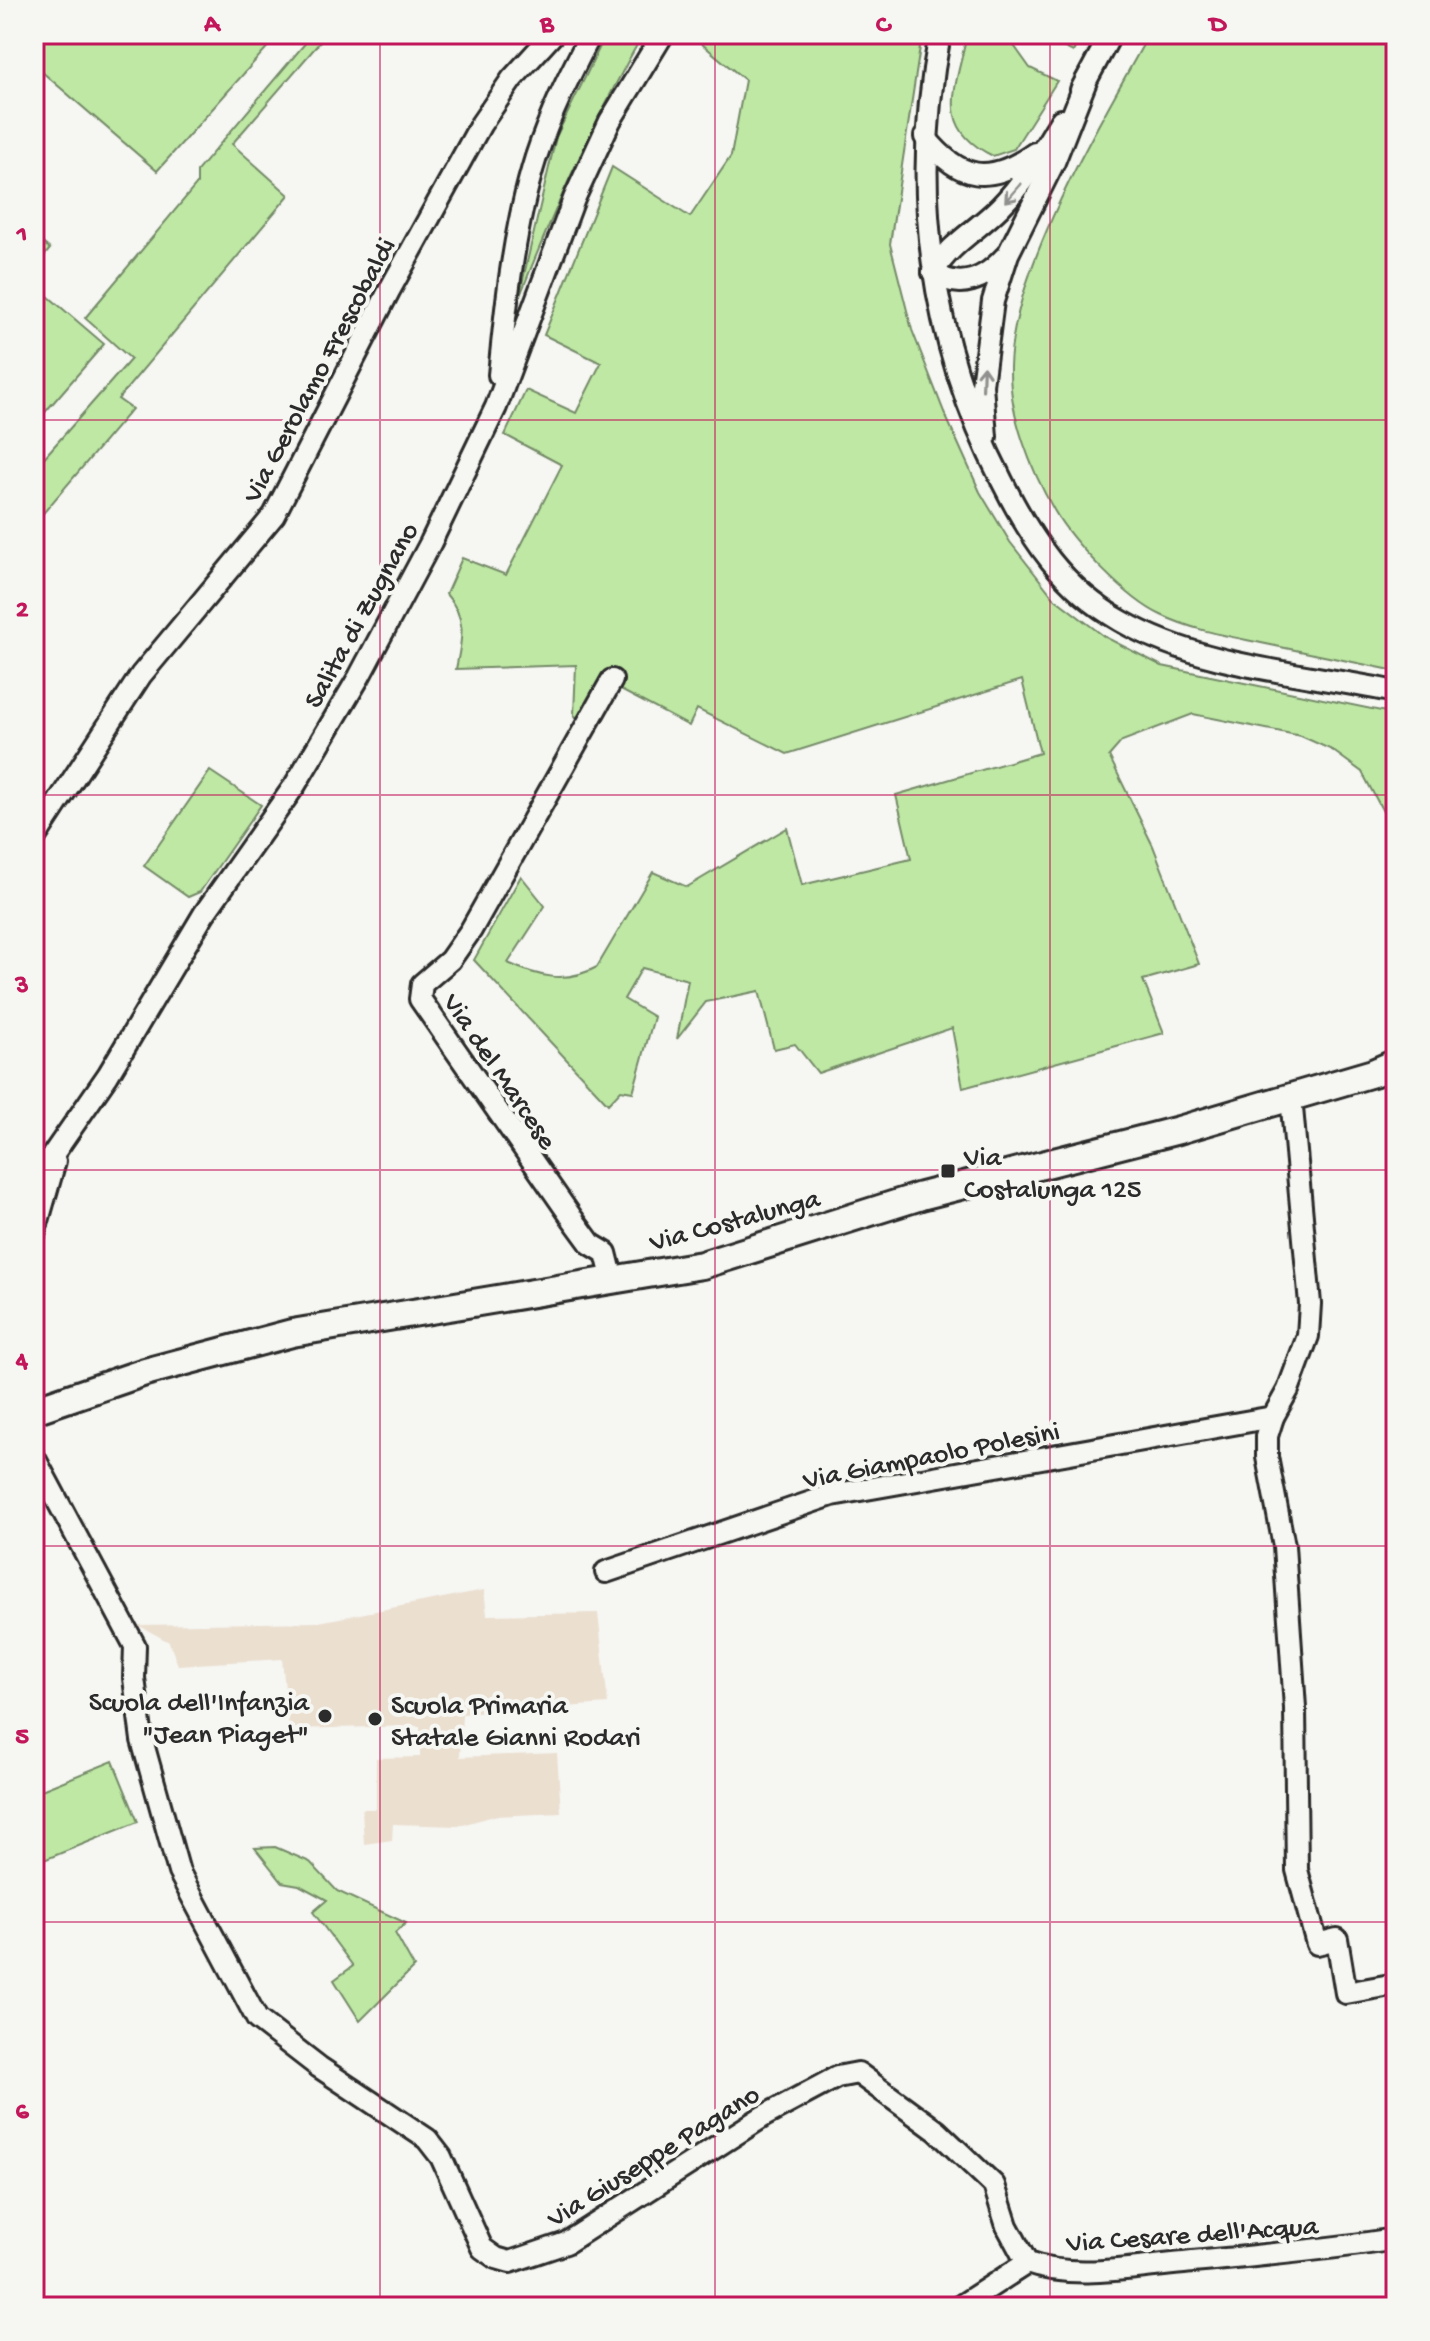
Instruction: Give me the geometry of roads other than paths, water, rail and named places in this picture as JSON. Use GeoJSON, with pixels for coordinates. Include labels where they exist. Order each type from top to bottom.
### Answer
{"type":"FeatureCollection","features":[{"type":"Feature","properties":{"kind":"street","name":"Via Gerolamo Frescobaldi"},"geometry":{"type":"LineString","coordinates":[[34,839],[141,675],[274,515],[395,279],[481,124],[512,79],[553,34]]}},
{"type":"Feature","properties":{"kind":"street"},"geometry":{"type":"LineString","coordinates":[[496,407],[508,289],[535,159],[560,93],[591,34]]}},
{"type":"Feature","properties":{"kind":"street","name":"Salita di Zugnano"},"geometry":{"type":"LineString","coordinates":[[34,1182],[108,1075],[170,967],[295,785],[343,704],[431,542],[496,407],[574,199],[610,121],[663,34]]}},
{"type":"Feature","properties":{"kind":"street"},"geometry":{"type":"LineString","coordinates":[[940,34],[925,137],[925,206],[933,272],[953,368],[988,455],[1030,537],[1073,587],[1119,620],[1164,643],[1216,657],[1396,692]]}},
{"type":"Feature","properties":{"kind":"street"},"geometry":{"type":"LineString","coordinates":[[933,272],[945,252],[998,210],[1025,179],[1086,81],[1111,34]]}},
{"type":"Feature","properties":{"kind":"street"},"geometry":{"type":"LineString","coordinates":[[988,455],[982,385],[985,342],[1008,254],[1054,162],[1086,81]]}},
{"type":"Feature","properties":{"kind":"street"},"geometry":{"type":"LineString","coordinates":[[925,137],[942,159],[965,172],[986,176],[1014,168],[1045,146]]}},
{"type":"Feature","properties":{"kind":"street"},"geometry":{"type":"LineString","coordinates":[[933,272],[954,283],[975,281],[1008,254]]}},
{"type":"Feature","properties":{"kind":"street","name":"Via del Marcese"},"geometry":{"type":"LineString","coordinates":[[612,680],[496,890],[450,960],[422,984],[420,999],[591,1244],[606,1253],[613,1281]]}},
{"type":"Feature","properties":{"kind":"street","name":"Via Costalunga"},"geometry":{"type":"LineString","coordinates":[[34,1410],[145,1372],[292,1333],[702,1265],[921,1196],[1291,1097],[1396,1063]]}},
{"type":"Feature","properties":{"kind":"street"},"geometry":{"type":"LineString","coordinates":[[1291,1097],[1310,1304],[1308,1336],[1288,1390],[1273,1417],[1267,1436],[1267,1457],[1284,1546],[1295,1708],[1297,1870],[1317,1944],[1337,1939],[1346,1993],[1396,1984]]}},
{"type":"Feature","properties":{"kind":"street"},"geometry":{"type":"LineString","coordinates":[[34,1235],[59,1150]]}},
{"type":"Feature","properties":{"kind":"street","name":"Via Giampaolo Polesini"},"geometry":{"type":"LineString","coordinates":[[606,1572],[832,1495],[1273,1417]]}},
{"type":"Feature","properties":{"kind":"street","name":"Via Giuseppe Pagano"},"geometry":{"type":"LineString","coordinates":[[34,1457],[135,1646],[134,1678],[142,1740],[179,1872],[257,2019],[319,2067],[427,2139],[441,2157],[482,2248],[510,2262],[566,2243],[764,2116],[837,2077],[858,2073],[937,2131],[994,2185],[1007,2226],[1027,2263]]}},
{"type":"Feature","properties":{"kind":"street","name":"Via Cesare dell'Acqua"},"geometry":{"type":"LineString","coordinates":[[959,2307],[1027,2263],[1049,2271],[1128,2268],[1327,2250],[1396,2239]]}},
{"type":"Feature","properties":{"kind":"place","name":"Via Costalunga 125"},"geometry":{"type":"Point","coordinates":[948,1171]}},
{"type":"Feature","properties":{"kind":"place","name":"Scuola dell'Infanzia \"Jean Piaget\""},"geometry":{"type":"Point","coordinates":[325,1716]}},
{"type":"Feature","properties":{"kind":"place","name":"Scuola Primaria Statale Gianni Rodari"},"geometry":{"type":"Point","coordinates":[375,1719]}}]}
